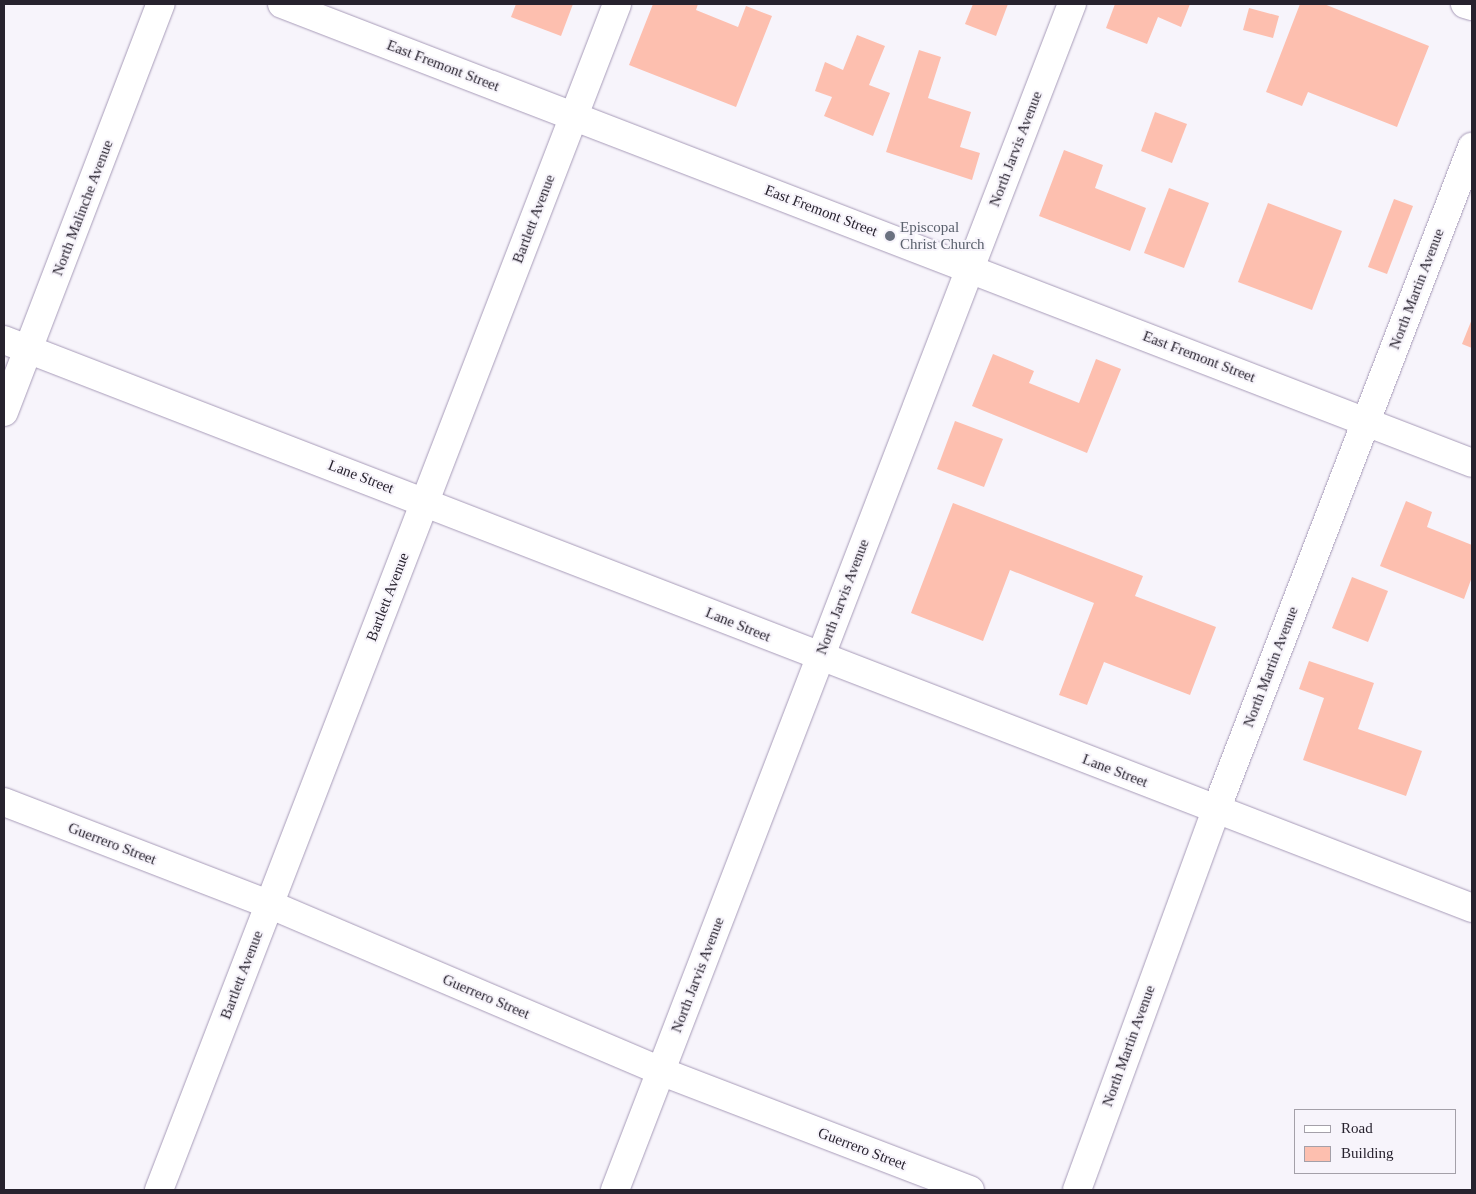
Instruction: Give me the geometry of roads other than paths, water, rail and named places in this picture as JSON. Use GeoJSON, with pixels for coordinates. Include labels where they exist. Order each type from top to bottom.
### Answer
{"type":"FeatureCollection","features":[{"type":"Feature","properties":{"kind":"street","name":"North Malinche Avenue"},"geometry":{"type":"LineString","coordinates":[[4,412],[16,345],[161,4]]}},
{"type":"Feature","properties":{"kind":"street","name":"East Fremont Street"},"geometry":{"type":"LineString","coordinates":[[282,4],[1472,463]]}},
{"type":"Feature","properties":{"kind":"street","name":"Bartlett Avenue"},"geometry":{"type":"LineString","coordinates":[[159,1190],[617,4]]}},
{"type":"Feature","properties":{"kind":"street","name":"North Jarvis Avenue"},"geometry":{"type":"LineString","coordinates":[[614,1190],[1072,4]]}},
{"type":"Feature","properties":{"kind":"street"},"geometry":{"type":"LineString","coordinates":[[1465,4],[1472,6]]}},
{"type":"Feature","properties":{"kind":"street","name":"North Martin Avenue"},"geometry":{"type":"LineString","coordinates":[[1077,1190],[1216,810],[1472,146]]}},
{"type":"Feature","properties":{"kind":"street","name":"Lane Street"},"geometry":{"type":"LineString","coordinates":[[16,345],[425,502],[820,658],[1472,908]]}},
{"type":"Feature","properties":{"kind":"street","name":"Guerrero Street"},"geometry":{"type":"LineString","coordinates":[[4,802],[269,904],[660,1072],[970,1190]]}},
{"type":"Feature","properties":{"kind":"place","name":"Episcopal Christ Church"},"geometry":{"type":"Point","coordinates":[890,236]}}]}
